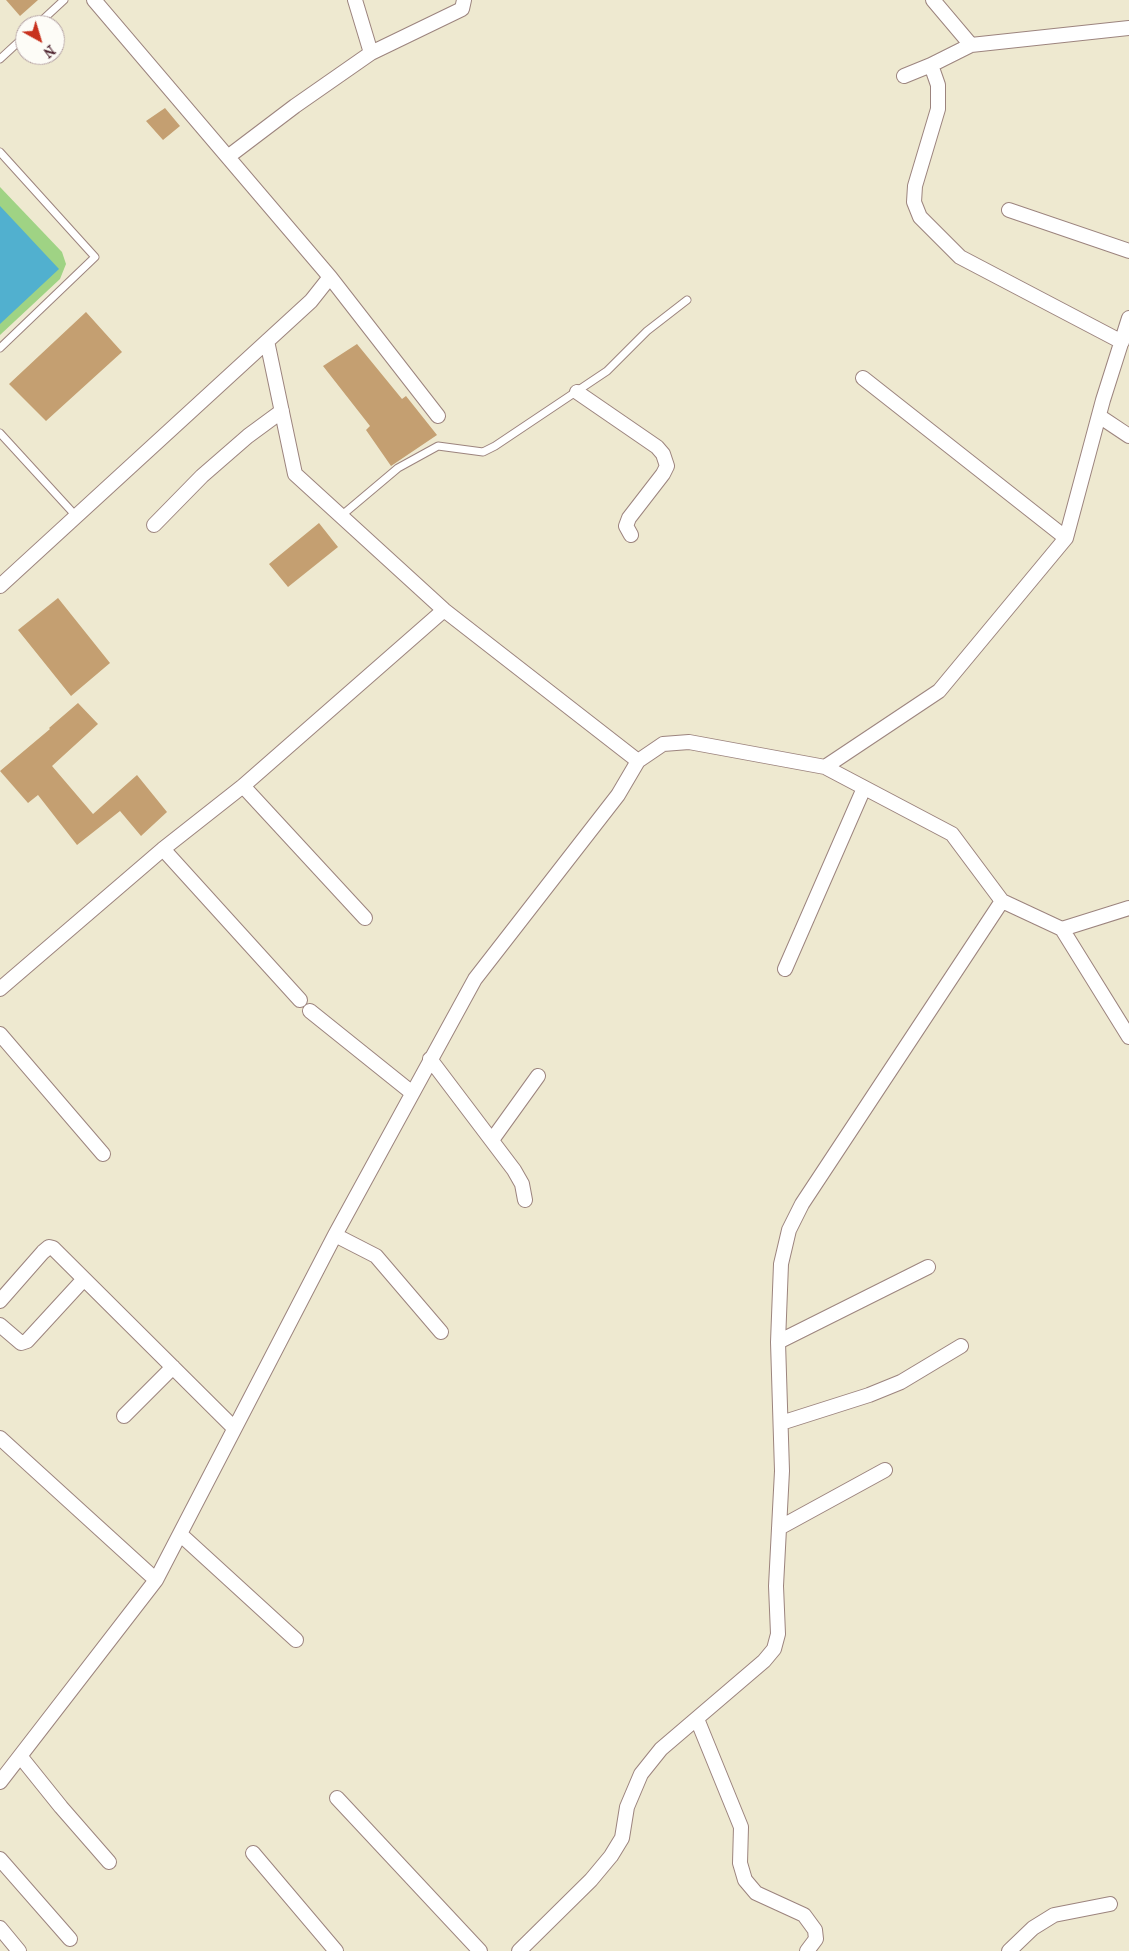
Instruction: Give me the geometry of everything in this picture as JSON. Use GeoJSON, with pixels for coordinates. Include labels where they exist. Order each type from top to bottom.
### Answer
{"type":"FeatureCollection","features":[{"type":"Feature","properties":{"kind":"street"},"geometry":{"type":"LineString","coordinates":[[94,0],[229,156],[330,277],[438,416]]}},
{"type":"Feature","properties":{"kind":"street"},"geometry":{"type":"LineString","coordinates":[[355,0],[371,53]]}},
{"type":"Feature","properties":{"kind":"street"},"geometry":{"type":"LineString","coordinates":[[229,156],[295,106],[371,53],[462,9],[464,0]]}},
{"type":"Feature","properties":{"kind":"street"},"geometry":{"type":"LineString","coordinates":[[933,0],[972,45]]}},
{"type":"Feature","properties":{"kind":"street"},"geometry":{"type":"LineString","coordinates":[[904,76],[972,45],[1129,28]]}},
{"type":"Feature","properties":{"kind":"street"},"geometry":{"type":"LineString","coordinates":[[931,64],[938,85],[938,108],[915,186],[914,202],[920,217],[960,257],[1122,342]]}},
{"type":"Feature","properties":{"kind":"street"},"geometry":{"type":"LineString","coordinates":[[1009,210],[1129,250]]}},
{"type":"Feature","properties":{"kind":"street"},"geometry":{"type":"LineString","coordinates":[[0,586],[311,301],[330,277]]}},
{"type":"Feature","properties":{"kind":"street"},"geometry":{"type":"LineString","coordinates":[[825,767],[939,691],[1066,538],[1099,416],[1129,318]]}},
{"type":"Feature","properties":{"kind":"street"},"geometry":{"type":"LineString","coordinates":[[267,341],[295,474],[444,610],[638,761]]}},
{"type":"Feature","properties":{"kind":"street"},"geometry":{"type":"LineString","coordinates":[[863,378],[1066,538]]}},
{"type":"Feature","properties":{"kind":"street"},"geometry":{"type":"LineString","coordinates":[[577,392],[658,447],[664,454],[667,466],[663,474],[629,518],[626,526],[631,535]]}},
{"type":"Feature","properties":{"kind":"street"},"geometry":{"type":"LineString","coordinates":[[154,525],[202,476],[248,436],[282,411]]}},
{"type":"Feature","properties":{"kind":"street"},"geometry":{"type":"LineString","coordinates":[[1099,416],[1129,436]]}},
{"type":"Feature","properties":{"kind":"street"},"geometry":{"type":"LineString","coordinates":[[0,989],[163,849],[243,786],[444,610]]}},
{"type":"Feature","properties":{"kind":"street"},"geometry":{"type":"LineString","coordinates":[[0,1782],[156,1580],[334,1235],[411,1092],[475,979],[618,796],[638,761],[663,744],[689,742],[825,767],[952,834],[1002,901],[1062,929],[1129,1037]]}},
{"type":"Feature","properties":{"kind":"street"},"geometry":{"type":"LineString","coordinates":[[243,786],[365,918]]}},
{"type":"Feature","properties":{"kind":"street"},"geometry":{"type":"LineString","coordinates":[[784,969],[864,788]]}},
{"type":"Feature","properties":{"kind":"street"},"geometry":{"type":"LineString","coordinates":[[163,849],[300,1000]]}},
{"type":"Feature","properties":{"kind":"street"},"geometry":{"type":"LineString","coordinates":[[519,1951],[591,1880],[611,1856],[622,1838],[627,1807],[641,1774],[661,1748],[764,1661],[774,1648],[778,1634],[776,1586],[782,1471],[778,1342],[781,1264],[789,1230],[802,1204],[1002,901]]}},
{"type":"Feature","properties":{"kind":"street"},"geometry":{"type":"LineString","coordinates":[[1062,929],[1128,911]]}},
{"type":"Feature","properties":{"kind":"street"},"geometry":{"type":"LineString","coordinates":[[310,1010],[411,1092]]}},
{"type":"Feature","properties":{"kind":"street"},"geometry":{"type":"LineString","coordinates":[[0,1034],[103,1154]]}},
{"type":"Feature","properties":{"kind":"street"},"geometry":{"type":"LineString","coordinates":[[430,1059],[492,1140],[522,1184],[525,1200]]}},
{"type":"Feature","properties":{"kind":"street"},"geometry":{"type":"LineString","coordinates":[[492,1140],[538,1076]]}},
{"type":"Feature","properties":{"kind":"street"},"geometry":{"type":"LineString","coordinates":[[334,1235],[376,1256],[441,1332]]}},
{"type":"Feature","properties":{"kind":"street"},"geometry":{"type":"LineString","coordinates":[[0,1301],[49,1248],[53,1248],[234,1428]]}},
{"type":"Feature","properties":{"kind":"street"},"geometry":{"type":"LineString","coordinates":[[778,1342],[928,1267]]}},
{"type":"Feature","properties":{"kind":"street"},"geometry":{"type":"LineString","coordinates":[[0,1325],[22,1343],[27,1341],[84,1279]]}},
{"type":"Feature","properties":{"kind":"street"},"geometry":{"type":"LineString","coordinates":[[780,1423],[869,1395],[901,1382],[961,1346]]}},
{"type":"Feature","properties":{"kind":"street"},"geometry":{"type":"LineString","coordinates":[[124,1416],[172,1367]]}},
{"type":"Feature","properties":{"kind":"street"},"geometry":{"type":"LineString","coordinates":[[1,1441],[156,1580]]}},
{"type":"Feature","properties":{"kind":"street"},"geometry":{"type":"LineString","coordinates":[[779,1528],[885,1470]]}},
{"type":"Feature","properties":{"kind":"street"},"geometry":{"type":"LineString","coordinates":[[180,1534],[296,1640]]}},
{"type":"Feature","properties":{"kind":"street"},"geometry":{"type":"LineString","coordinates":[[697,1718],[741,1827],[740,1863],[745,1880],[756,1893],[804,1915],[815,1930],[816,1939],[808,1951]]}},
{"type":"Feature","properties":{"kind":"street"},"geometry":{"type":"LineString","coordinates":[[20,1756],[109,1862]]}},
{"type":"Feature","properties":{"kind":"street"},"geometry":{"type":"LineString","coordinates":[[337,1798],[480,1951]]}},
{"type":"Feature","properties":{"kind":"street"},"geometry":{"type":"LineString","coordinates":[[253,1853],[336,1951]]}},
{"type":"Feature","properties":{"kind":"street"},"geometry":{"type":"LineString","coordinates":[[0,1859],[70,1939]]}},
{"type":"Feature","properties":{"kind":"street"},"geometry":{"type":"LineString","coordinates":[[1009,1951],[1033,1928],[1054,1915],[1110,1904]]}},
{"type":"Feature","properties":{"kind":"street"},"geometry":{"type":"LineString","coordinates":[[0,1928],[19,1951]]}},
{"type":"Feature","properties":{"kind":"lane"},"geometry":{"type":"LineString","coordinates":[[48,15],[64,0]]}},
{"type":"Feature","properties":{"kind":"lane"},"geometry":{"type":"LineString","coordinates":[[0,60],[15,46]]}},
{"type":"Feature","properties":{"kind":"lane"},"geometry":{"type":"LineString","coordinates":[[0,152],[95,257],[0,348]]}},
{"type":"Feature","properties":{"kind":"lane"},"geometry":{"type":"LineString","coordinates":[[341,516],[398,468],[438,446],[483,452],[495,446],[607,371],[647,331],[688,300]]}},
{"type":"Feature","properties":{"kind":"lane"},"geometry":{"type":"LineString","coordinates":[[0,433],[76,516]]}},
{"type":"Feature","properties":{"kind":"green space"},"geometry":{"type":"Polygon","coordinates":[[[0,187],[62,252],[66,264],[60,279],[0,335],[0,187]]]}},
{"type":"Feature","properties":{"kind":"water"},"geometry":{"type":"Polygon","coordinates":[[[0,206],[59,269],[0,324],[0,206]]]}},
{"type":"Feature","properties":{"kind":"building"},"geometry":{"type":"Polygon","coordinates":[[[6,0],[38,0],[21,15],[6,0]]]}},
{"type":"Feature","properties":{"kind":"building"},"geometry":{"type":"Polygon","coordinates":[[[165,108],[180,126],[163,140],[146,121],[165,108]]]}},
{"type":"Feature","properties":{"kind":"building"},"geometry":{"type":"Polygon","coordinates":[[[86,312],[122,352],[46,421],[9,384],[86,312]]]}},
{"type":"Feature","properties":{"kind":"building"},"geometry":{"type":"Polygon","coordinates":[[[357,344],[402,399],[406,396],[437,435],[391,466],[366,430],[370,426],[323,366],[357,344]]]}},
{"type":"Feature","properties":{"kind":"building"},"geometry":{"type":"Polygon","coordinates":[[[319,523],[338,547],[288,587],[269,564],[319,523]]]}},
{"type":"Feature","properties":{"kind":"building"},"geometry":{"type":"Polygon","coordinates":[[[58,598],[110,663],[71,696],[18,630],[58,598]]]}},
{"type":"Feature","properties":{"kind":"building"},"geometry":{"type":"Polygon","coordinates":[[[78,703],[98,724],[52,766],[93,814],[137,775],[167,812],[141,836],[120,811],[77,845],[38,795],[28,803],[0,771],[78,703]]]}}]}
